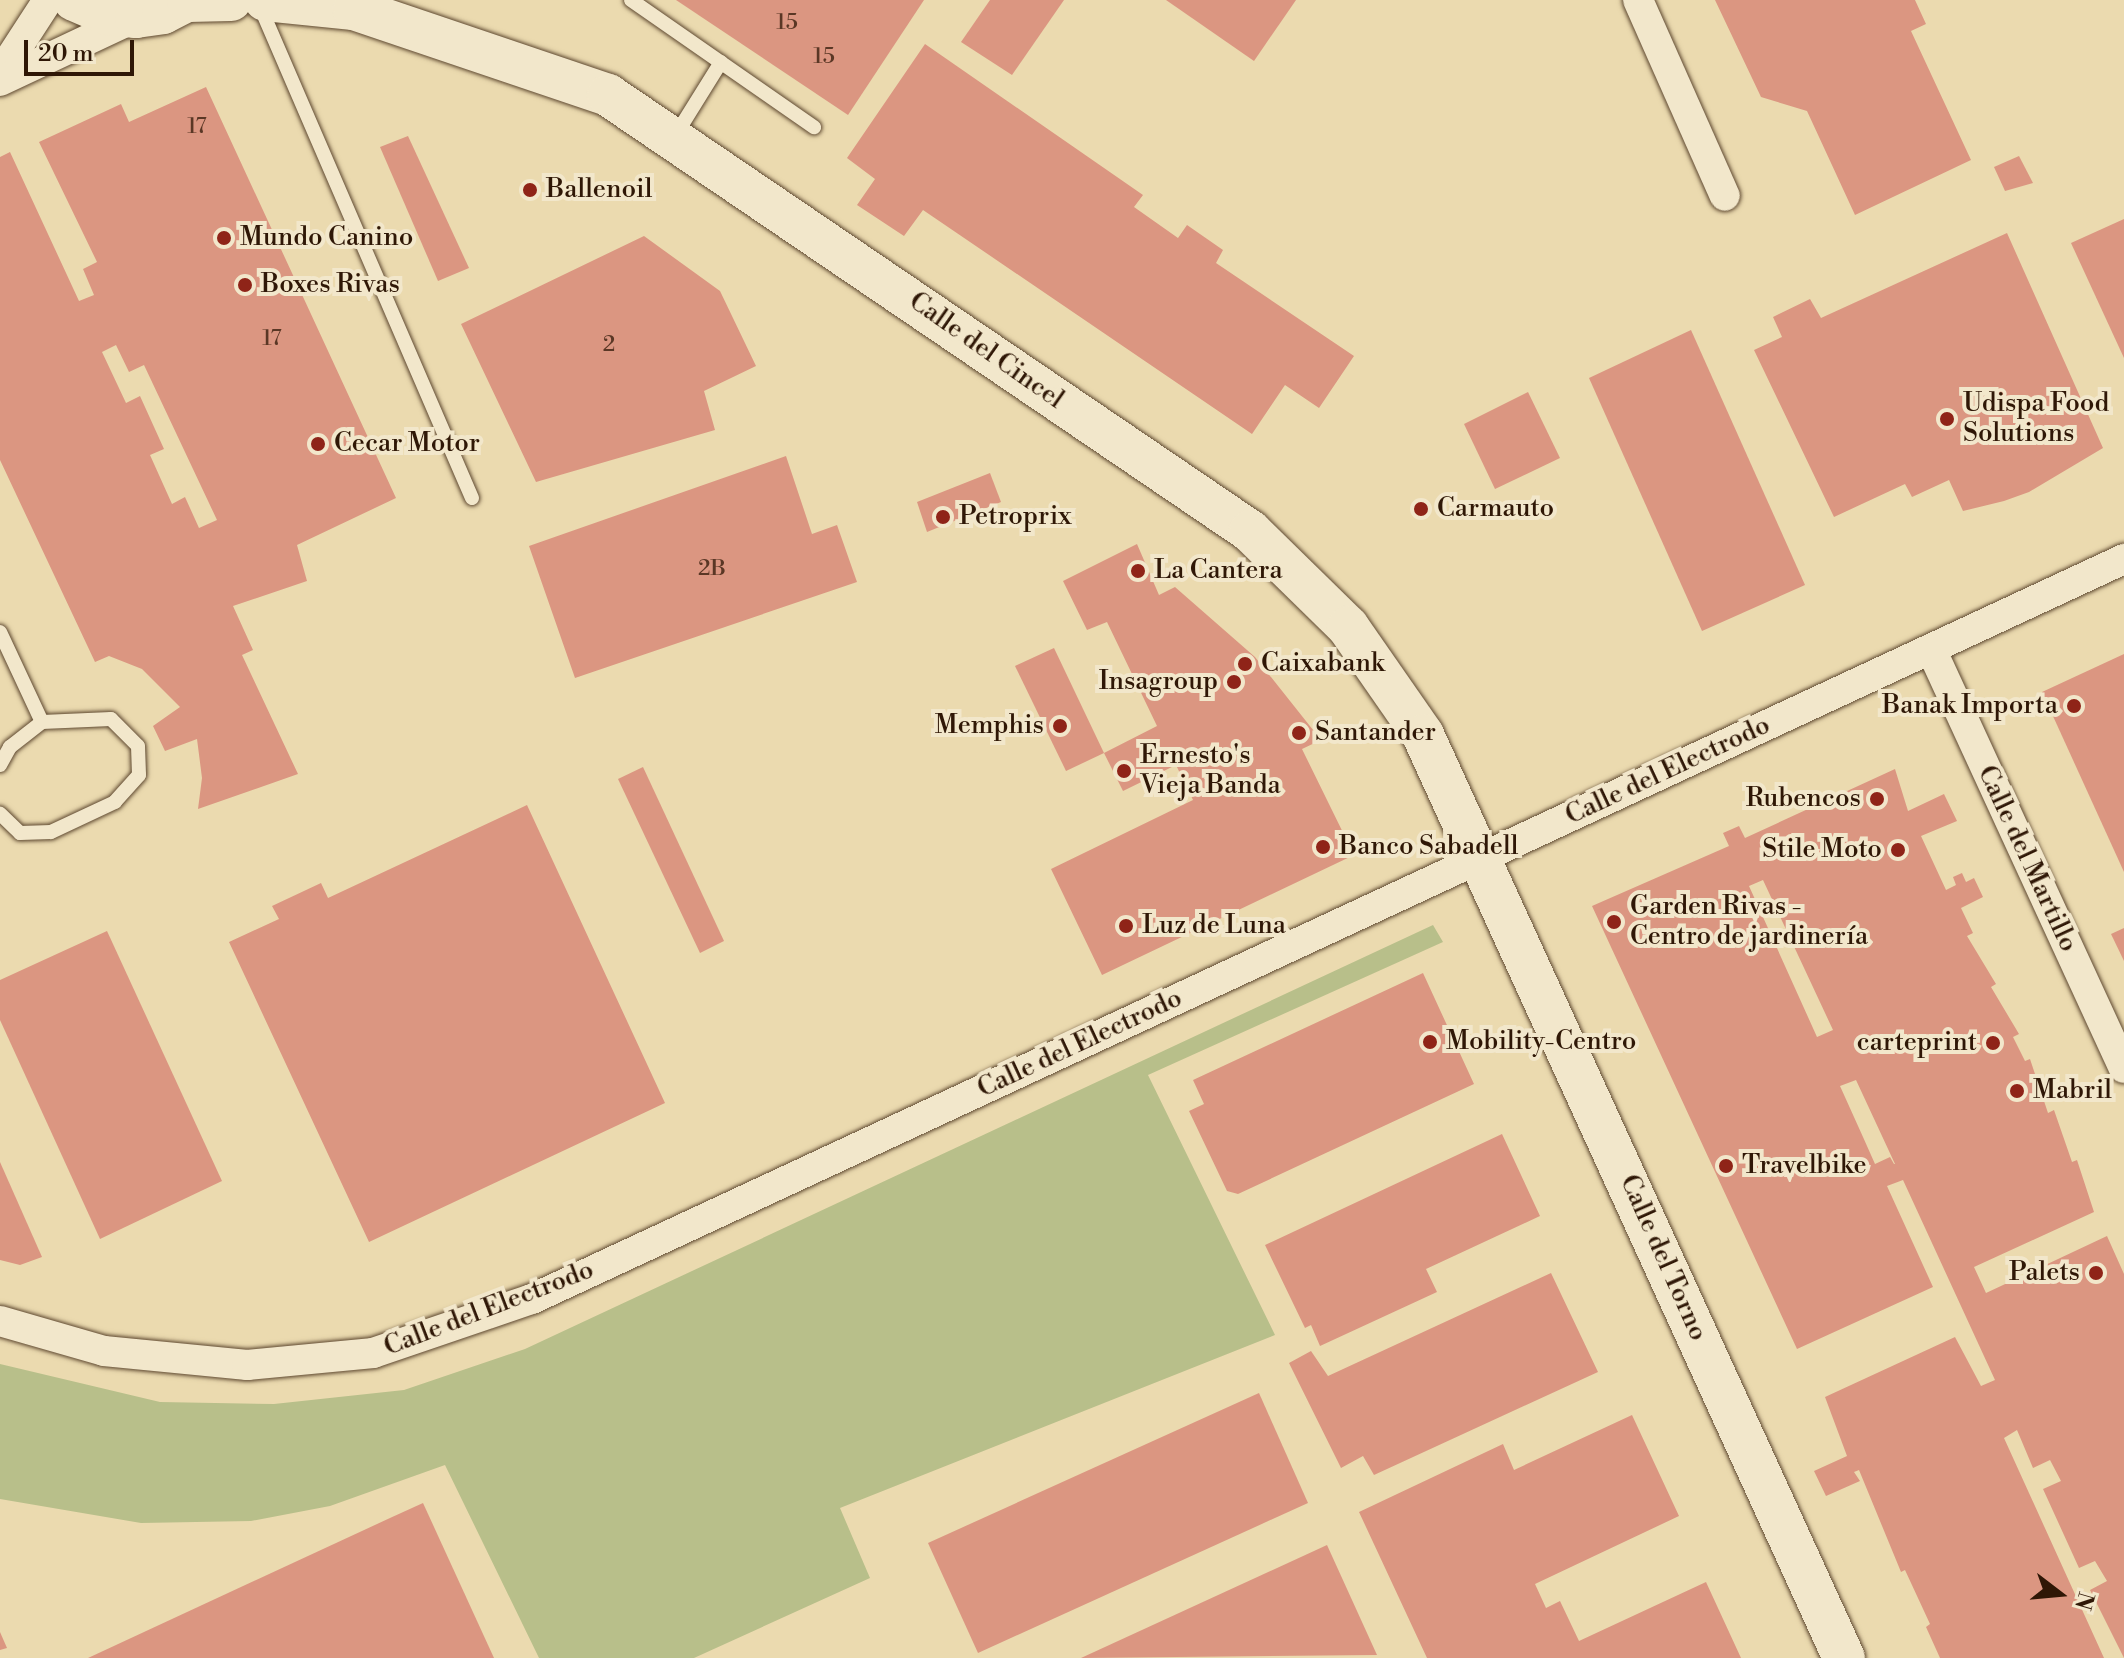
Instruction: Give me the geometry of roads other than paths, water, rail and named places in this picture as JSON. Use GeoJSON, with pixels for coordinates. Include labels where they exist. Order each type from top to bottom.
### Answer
{"type":"FeatureCollection","features":[{"type":"Feature","properties":{"kind":"street"},"geometry":{"type":"LineString","coordinates":[[0,74],[48,0]]}},
{"type":"Feature","properties":{"kind":"street"},"geometry":{"type":"LineString","coordinates":[[74,0],[107,14],[136,17]]}},
{"type":"Feature","properties":{"kind":"street"},"geometry":{"type":"LineString","coordinates":[[0,81],[136,17],[189,1],[231,0]]}},
{"type":"Feature","properties":{"kind":"street","name":"Calle del Cincel"},"geometry":{"type":"LineString","coordinates":[[265,0],[349,4],[401,13],[608,95],[675,136],[1250,531],[1348,627],[1423,735],[1481,858]]}},
{"type":"Feature","properties":{"kind":"street"},"geometry":{"type":"LineString","coordinates":[[1638,0],[1725,196]]}},
{"type":"Feature","properties":{"kind":"street","name":"Calle del Electrodo"},"geometry":{"type":"LineString","coordinates":[[0,1321],[104,1351],[233,1363],[373,1353],[532,1299],[2124,559]]}},
{"type":"Feature","properties":{"kind":"street","name":"Calle del Martillo"},"geometry":{"type":"LineString","coordinates":[[1931,649],[2124,1068]]}},
{"type":"Feature","properties":{"kind":"street","name":"Calle del Torno"},"geometry":{"type":"LineString","coordinates":[[1481,858],[1844,1658]]}},
{"type":"Feature","properties":{"kind":"lane"},"geometry":{"type":"LineString","coordinates":[[258,0],[272,45],[472,498]]}},
{"type":"Feature","properties":{"kind":"lane"},"geometry":{"type":"LineString","coordinates":[[631,0],[814,127]]}},
{"type":"Feature","properties":{"kind":"lane"},"geometry":{"type":"LineString","coordinates":[[675,136],[721,62]]}},
{"type":"Feature","properties":{"kind":"lane"},"geometry":{"type":"LineString","coordinates":[[0,632],[42,722]]}},
{"type":"Feature","properties":{"kind":"lane"},"geometry":{"type":"LineString","coordinates":[[0,765],[10,747],[42,722],[111,719],[138,746],[139,775],[115,802],[51,832],[20,833],[0,814]]}},
{"type":"Feature","properties":{"kind":"place","name":"Ballenoil"},"geometry":{"type":"Point","coordinates":[530,190]}},
{"type":"Feature","properties":{"kind":"place","name":"Mundo Canino"},"geometry":{"type":"Point","coordinates":[224,238]}},
{"type":"Feature","properties":{"kind":"place","name":"Boxes Rivas"},"geometry":{"type":"Point","coordinates":[245,285]}},
{"type":"Feature","properties":{"kind":"place","name":"Udispa Food Solutions"},"geometry":{"type":"Point","coordinates":[1947,419]}},
{"type":"Feature","properties":{"kind":"place","name":"Cecar Motor"},"geometry":{"type":"Point","coordinates":[318,444]}},
{"type":"Feature","properties":{"kind":"place","name":"Carmauto"},"geometry":{"type":"Point","coordinates":[1421,509]}},
{"type":"Feature","properties":{"kind":"place","name":"Petroprix"},"geometry":{"type":"Point","coordinates":[943,517]}},
{"type":"Feature","properties":{"kind":"place","name":"La Cantera"},"geometry":{"type":"Point","coordinates":[1138,571]}},
{"type":"Feature","properties":{"kind":"place","name":"Caixabank"},"geometry":{"type":"Point","coordinates":[1245,664]}},
{"type":"Feature","properties":{"kind":"place","name":"Insagroup"},"geometry":{"type":"Point","coordinates":[1234,682]}},
{"type":"Feature","properties":{"kind":"place","name":"Banak Importa"},"geometry":{"type":"Point","coordinates":[2074,706]}},
{"type":"Feature","properties":{"kind":"place","name":"Memphis"},"geometry":{"type":"Point","coordinates":[1060,726]}},
{"type":"Feature","properties":{"kind":"place","name":"Santander"},"geometry":{"type":"Point","coordinates":[1299,733]}},
{"type":"Feature","properties":{"kind":"place","name":"Ernesto's Vieja Banda"},"geometry":{"type":"Point","coordinates":[1124,771]}},
{"type":"Feature","properties":{"kind":"place","name":"Rubencos"},"geometry":{"type":"Point","coordinates":[1877,799]}},
{"type":"Feature","properties":{"kind":"place","name":"Banco Sabadell"},"geometry":{"type":"Point","coordinates":[1323,847]}},
{"type":"Feature","properties":{"kind":"place","name":"Stile Moto"},"geometry":{"type":"Point","coordinates":[1898,850]}},
{"type":"Feature","properties":{"kind":"place","name":"Garden Rivas - Centro de jardinería"},"geometry":{"type":"Point","coordinates":[1614,922]}},
{"type":"Feature","properties":{"kind":"place","name":"Luz de Luna"},"geometry":{"type":"Point","coordinates":[1126,926]}},
{"type":"Feature","properties":{"kind":"place","name":"Mobility-Centro"},"geometry":{"type":"Point","coordinates":[1430,1042]}},
{"type":"Feature","properties":{"kind":"place","name":"carteprint"},"geometry":{"type":"Point","coordinates":[1993,1043]}},
{"type":"Feature","properties":{"kind":"place","name":"Mabril"},"geometry":{"type":"Point","coordinates":[2017,1091]}},
{"type":"Feature","properties":{"kind":"place","name":"Travelbike"},"geometry":{"type":"Point","coordinates":[1726,1166]}},
{"type":"Feature","properties":{"kind":"place","name":"Palets"},"geometry":{"type":"Point","coordinates":[2096,1273]}}]}
